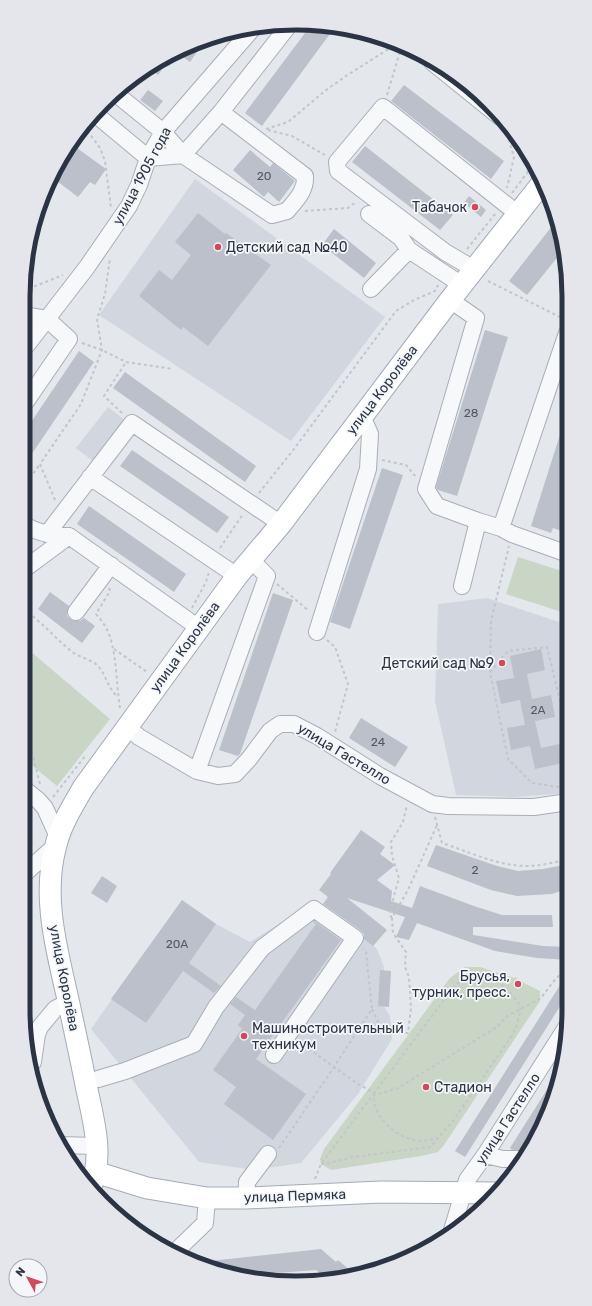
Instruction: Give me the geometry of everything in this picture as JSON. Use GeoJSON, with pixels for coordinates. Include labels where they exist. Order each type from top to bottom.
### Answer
{"type":"FeatureCollection","features":[{"type":"Feature","properties":{"kind":"main road","name":"улица Королёва"},"geometry":{"type":"LineString","coordinates":[[93,1180],[97,1146],[90,1104],[56,947],[52,912],[51,874],[57,841],[62,825],[83,788],[127,727],[193,623],[237,576],[281,524],[462,285],[511,208],[538,186]]}},
{"type":"Feature","properties":{"kind":"main road","name":"улица Пермяка"},"geometry":{"type":"LineString","coordinates":[[93,1180],[208,1198],[246,1198],[380,1192],[489,1193]]}},
{"type":"Feature","properties":{"kind":"street"},"geometry":{"type":"LineString","coordinates":[[99,117],[148,158],[183,154],[221,112],[285,31]]}},
{"type":"Feature","properties":{"kind":"street","name":"улица 1905 года"},"geometry":{"type":"LineString","coordinates":[[30,341],[87,267],[129,206],[139,185],[148,158],[163,132],[248,34]]}},
{"type":"Feature","properties":{"kind":"street"},"geometry":{"type":"LineString","coordinates":[[120,97],[163,132],[183,154],[272,214],[287,211],[304,188],[305,176],[221,112]]}},
{"type":"Feature","properties":{"kind":"street"},"geometry":{"type":"LineString","coordinates":[[511,208],[383,107],[337,162],[338,171],[445,252],[462,285],[476,318],[426,489],[437,506],[562,552]]}},
{"type":"Feature","properties":{"kind":"street"},"geometry":{"type":"LineString","coordinates":[[369,214],[401,238],[409,250],[462,285]]}},
{"type":"Feature","properties":{"kind":"street"},"geometry":{"type":"LineString","coordinates":[[371,289],[409,250]]}},
{"type":"Feature","properties":{"kind":"street"},"geometry":{"type":"LineString","coordinates":[[30,316],[47,319],[69,339],[30,396]]}},
{"type":"Feature","properties":{"kind":"street"},"geometry":{"type":"LineString","coordinates":[[506,531],[562,349]]}},
{"type":"Feature","properties":{"kind":"street"},"geometry":{"type":"LineString","coordinates":[[317,632],[368,469],[370,434],[362,416]]}},
{"type":"Feature","properties":{"kind":"street"},"geometry":{"type":"LineString","coordinates":[[47,534],[132,423],[281,524]]}},
{"type":"Feature","properties":{"kind":"street"},"geometry":{"type":"LineString","coordinates":[[90,477],[237,576]]}},
{"type":"Feature","properties":{"kind":"street"},"geometry":{"type":"LineString","coordinates":[[462,586],[478,521]]}},
{"type":"Feature","properties":{"kind":"street"},"geometry":{"type":"LineString","coordinates":[[30,528],[47,534],[69,536],[108,570],[193,623]]}},
{"type":"Feature","properties":{"kind":"street"},"geometry":{"type":"LineString","coordinates":[[30,565],[69,536]]}},
{"type":"Feature","properties":{"kind":"street"},"geometry":{"type":"LineString","coordinates":[[197,771],[267,576],[251,560]]}},
{"type":"Feature","properties":{"kind":"street"},"geometry":{"type":"LineString","coordinates":[[76,612],[108,570]]}},
{"type":"Feature","properties":{"kind":"street","name":"улица Гастелло"},"geometry":{"type":"LineString","coordinates":[[127,727],[139,736],[197,771],[218,776],[235,774],[270,731],[280,724],[294,724],[380,776],[432,804],[448,806],[534,807],[562,803]]}},
{"type":"Feature","properties":{"kind":"street"},"geometry":{"type":"LineString","coordinates":[[30,792],[44,801],[45,808],[57,841],[30,868]]}},
{"type":"Feature","properties":{"kind":"street"},"geometry":{"type":"LineString","coordinates":[[98,1079],[125,1071],[194,1044],[216,1007],[262,948],[314,909],[355,938],[274,1055]]}},
{"type":"Feature","properties":{"kind":"street"},"geometry":{"type":"LineString","coordinates":[[34,1054],[37,1034],[40,1027],[55,1009],[68,1002]]}},
{"type":"Feature","properties":{"kind":"street","name":"улица Гастелло"},"geometry":{"type":"LineString","coordinates":[[454,1224],[467,1180],[485,1155],[560,1036]]}},
{"type":"Feature","properties":{"kind":"street"},"geometry":{"type":"LineString","coordinates":[[67,1145],[97,1146]]}},
{"type":"Feature","properties":{"kind":"street"},"geometry":{"type":"LineString","coordinates":[[246,1198],[247,1182],[272,1153]]}},
{"type":"Feature","properties":{"kind":"street"},"geometry":{"type":"LineString","coordinates":[[485,1155],[503,1159],[516,1160]]}},
{"type":"Feature","properties":{"kind":"street"},"geometry":{"type":"LineString","coordinates":[[178,1249],[205,1223],[208,1198]]}},
{"type":"Feature","properties":{"kind":"path"},"geometry":{"type":"LineString","coordinates":[[266,130],[288,122],[326,90],[391,47]]}},
{"type":"Feature","properties":{"kind":"path"},"geometry":{"type":"LineString","coordinates":[[390,85],[400,51]]}},
{"type":"Feature","properties":{"kind":"path"},"geometry":{"type":"LineString","coordinates":[[260,127],[266,130],[292,136],[322,155],[334,157],[337,162]]}},
{"type":"Feature","properties":{"kind":"path"},"geometry":{"type":"LineString","coordinates":[[88,131],[100,148],[105,161],[114,229]]}},
{"type":"Feature","properties":{"kind":"path"},"geometry":{"type":"LineString","coordinates":[[507,134],[514,157],[511,208]]}},
{"type":"Feature","properties":{"kind":"path"},"geometry":{"type":"LineString","coordinates":[[287,211],[348,208]]}},
{"type":"Feature","properties":{"kind":"path"},"geometry":{"type":"LineString","coordinates":[[30,478],[81,404],[102,350],[97,319],[105,294],[110,258]]}},
{"type":"Feature","properties":{"kind":"path"},"geometry":{"type":"LineString","coordinates":[[30,289],[87,267]]}},
{"type":"Feature","properties":{"kind":"path"},"geometry":{"type":"LineString","coordinates":[[193,623],[212,559],[251,503],[294,449],[396,311],[414,300],[462,285],[562,318]]}},
{"type":"Feature","properties":{"kind":"path"},"geometry":{"type":"LineString","coordinates":[[69,339],[102,350],[126,362],[173,369]]}},
{"type":"Feature","properties":{"kind":"path"},"geometry":{"type":"LineString","coordinates":[[126,362],[104,396],[132,423]]}},
{"type":"Feature","properties":{"kind":"path"},"geometry":{"type":"LineString","coordinates":[[369,457],[406,465],[426,489]]}},
{"type":"Feature","properties":{"kind":"path"},"geometry":{"type":"LineString","coordinates":[[40,464],[54,496],[60,516]]}},
{"type":"Feature","properties":{"kind":"path"},"geometry":{"type":"LineString","coordinates":[[506,531],[491,621],[490,672],[508,759],[532,783],[562,787]]}},
{"type":"Feature","properties":{"kind":"path"},"geometry":{"type":"LineString","coordinates":[[108,570],[110,591],[96,614],[106,627],[114,649],[120,710],[125,703]]}},
{"type":"Feature","properties":{"kind":"path"},"geometry":{"type":"LineString","coordinates":[[267,576],[314,615],[317,632],[335,647],[348,684],[331,745]]}},
{"type":"Feature","properties":{"kind":"path"},"geometry":{"type":"LineString","coordinates":[[30,614],[74,653],[97,665],[111,690],[118,696]]}},
{"type":"Feature","properties":{"kind":"path"},"geometry":{"type":"LineString","coordinates":[[490,672],[508,651],[547,646],[562,709]]}},
{"type":"Feature","properties":{"kind":"path"},"geometry":{"type":"LineString","coordinates":[[114,649],[151,675]]}},
{"type":"Feature","properties":{"kind":"path"},"geometry":{"type":"LineString","coordinates":[[147,673],[152,667]]}},
{"type":"Feature","properties":{"kind":"path"},"geometry":{"type":"LineString","coordinates":[[30,745],[44,801]]}},
{"type":"Feature","properties":{"kind":"path"},"geometry":{"type":"LineString","coordinates":[[44,801],[87,753]]}},
{"type":"Feature","properties":{"kind":"path"},"geometry":{"type":"LineString","coordinates":[[355,938],[366,952],[372,1009],[383,1032],[408,1033],[411,1008],[409,977],[405,967],[406,952],[393,933],[392,918],[390,915],[399,878],[392,856],[391,842],[400,830],[410,792]]}},
{"type":"Feature","properties":{"kind":"path"},"geometry":{"type":"LineString","coordinates":[[432,804],[442,843],[498,863],[518,866],[543,865],[562,860]]}},
{"type":"Feature","properties":{"kind":"path"},"geometry":{"type":"LineString","coordinates":[[392,918],[408,890],[437,824]]}},
{"type":"Feature","properties":{"kind":"path"},"geometry":{"type":"LineString","coordinates":[[373,1095],[398,1088],[497,1028],[506,1017],[541,998],[562,972]]}},
{"type":"Feature","properties":{"kind":"path"},"geometry":{"type":"LineString","coordinates":[[313,1182],[321,1164],[456,984],[467,978],[483,976],[506,988],[518,1002],[520,1010],[516,1028],[453,1120],[430,1147],[353,1157],[321,1164]]}},
{"type":"Feature","properties":{"kind":"path"},"geometry":{"type":"LineString","coordinates":[[272,1153],[334,1067],[372,1009]]}},
{"type":"Feature","properties":{"kind":"path"},"geometry":{"type":"LineString","coordinates":[[312,1050],[373,1095]]}},
{"type":"Feature","properties":{"kind":"path"},"geometry":{"type":"LineString","coordinates":[[373,1095],[373,1102],[376,1112],[386,1124],[399,1134],[413,1140],[439,1138]]}},
{"type":"Feature","properties":{"kind":"shaded area","name":"Детский сад №40"},"geometry":{"type":"Polygon","coordinates":[[[195,179],[385,317],[291,441],[99,315],[195,179]]]}},
{"type":"Feature","properties":{"kind":"shaded area"},"geometry":{"type":"Polygon","coordinates":[[[108,407],[126,421],[94,462],[76,448],[108,407]]]}},
{"type":"Feature","properties":{"kind":"shaded area","name":"Детский сад №9"},"geometry":{"type":"Polygon","coordinates":[[[487,598],[562,623],[562,793],[514,797],[456,795],[435,701],[438,604],[487,598]]]}},
{"type":"Feature","properties":{"kind":"shaded area","name":"Машиностроительный техникум"},"geometry":{"type":"Polygon","coordinates":[[[182,900],[216,924],[250,942],[313,903],[325,908],[377,949],[384,967],[382,1003],[390,1016],[392,1039],[358,1094],[301,1163],[254,1170],[199,1162],[91,1029],[182,900]]]}},
{"type":"Feature","properties":{"kind":"green space"},"geometry":{"type":"Polygon","coordinates":[[[518,557],[562,571],[562,612],[506,594],[518,557]]]}},
{"type":"Feature","properties":{"kind":"green space"},"geometry":{"type":"Polygon","coordinates":[[[30,651],[110,719],[57,786],[30,764],[30,651]]]}},
{"type":"Feature","properties":{"kind":"green space","name":"Стадион"},"geometry":{"type":"Polygon","coordinates":[[[465,967],[480,967],[514,978],[515,977],[540,991],[540,1001],[444,1145],[438,1152],[421,1156],[331,1170],[321,1164],[320,1159],[324,1149],[450,978],[465,967]]]}},
{"type":"Feature","properties":{"kind":"building"},"geometry":{"type":"Polygon","coordinates":[[[307,31],[331,32],[262,126],[245,113],[307,31]]]}},
{"type":"Feature","properties":{"kind":"building"},"geometry":{"type":"Polygon","coordinates":[[[200,48],[190,62],[181,56],[200,48]]]}},
{"type":"Feature","properties":{"kind":"building"},"geometry":{"type":"Polygon","coordinates":[[[166,64],[158,75],[154,72],[166,64]]]}},
{"type":"Feature","properties":{"kind":"building"},"geometry":{"type":"Polygon","coordinates":[[[404,85],[504,161],[491,179],[391,101],[404,85]]]}},
{"type":"Feature","properties":{"kind":"building"},"geometry":{"type":"Polygon","coordinates":[[[148,90],[163,101],[155,111],[140,100],[148,90]]]}},
{"type":"Feature","properties":{"kind":"building"},"geometry":{"type":"Polygon","coordinates":[[[365,146],[453,215],[440,230],[352,162],[365,146]]]}},
{"type":"Feature","properties":{"kind":"building"},"geometry":{"type":"Polygon","coordinates":[[[76,147],[106,169],[95,185],[90,182],[78,197],[57,181],[65,169],[63,168],[76,147]]]}},
{"type":"Feature","properties":{"kind":"building"},"geometry":{"type":"Polygon","coordinates":[[[250,150],[270,167],[273,163],[295,181],[279,202],[268,192],[264,197],[233,170],[250,150]]]}},
{"type":"Feature","properties":{"kind":"building","name":"Табачок"},"geometry":{"type":"Polygon","coordinates":[[[469,196],[486,210],[481,217],[464,203],[469,196]]]}},
{"type":"Feature","properties":{"kind":"building"},"geometry":{"type":"Polygon","coordinates":[[[198,213],[225,234],[226,233],[271,265],[208,346],[183,327],[181,330],[139,296],[159,270],[172,280],[191,255],[175,242],[198,213]]]}},
{"type":"Feature","properties":{"kind":"building"},"geometry":{"type":"Polygon","coordinates":[[[553,225],[559,255],[527,295],[509,281],[553,225]]]}},
{"type":"Feature","properties":{"kind":"building"},"geometry":{"type":"Polygon","coordinates":[[[334,229],[376,263],[364,278],[322,245],[334,229]]]}},
{"type":"Feature","properties":{"kind":"building"},"geometry":{"type":"Polygon","coordinates":[[[485,330],[508,337],[457,496],[438,490],[436,487],[485,330]]]}},
{"type":"Feature","properties":{"kind":"building"},"geometry":{"type":"Polygon","coordinates":[[[79,351],[94,362],[30,457],[30,424],[79,351]]]}},
{"type":"Feature","properties":{"kind":"building"},"geometry":{"type":"Polygon","coordinates":[[[125,372],[256,466],[245,482],[113,388],[125,372]]]}},
{"type":"Feature","properties":{"kind":"building"},"geometry":{"type":"Polygon","coordinates":[[[562,428],[562,531],[553,528],[551,533],[531,526],[562,428]]]}},
{"type":"Feature","properties":{"kind":"building"},"geometry":{"type":"Polygon","coordinates":[[[132,450],[229,517],[217,533],[120,466],[132,450]]]}},
{"type":"Feature","properties":{"kind":"building"},"geometry":{"type":"Polygon","coordinates":[[[382,468],[403,475],[350,629],[330,622],[382,468]]]}},
{"type":"Feature","properties":{"kind":"building"},"geometry":{"type":"Polygon","coordinates":[[[89,506],[186,574],[174,592],[77,524],[89,506]]]}},
{"type":"Feature","properties":{"kind":"building"},"geometry":{"type":"Polygon","coordinates":[[[50,592],[69,606],[67,616],[70,619],[80,621],[84,618],[95,626],[82,643],[38,609],[50,592]]]}},
{"type":"Feature","properties":{"kind":"building"},"geometry":{"type":"Polygon","coordinates":[[[273,593],[293,600],[240,754],[238,756],[219,750],[273,593]]]}},
{"type":"Feature","properties":{"kind":"building"},"geometry":{"type":"Polygon","coordinates":[[[541,649],[545,670],[527,674],[532,699],[551,695],[555,717],[535,721],[541,748],[562,743],[562,763],[535,769],[530,746],[511,750],[507,728],[525,725],[520,700],[501,704],[496,681],[514,678],[510,656],[541,649]]]}},
{"type":"Feature","properties":{"kind":"building"},"geometry":{"type":"Polygon","coordinates":[[[361,718],[408,747],[395,767],[349,738],[361,718]]]}},
{"type":"Feature","properties":{"kind":"building"},"geometry":{"type":"Polygon","coordinates":[[[361,830],[385,847],[380,854],[395,865],[377,880],[392,891],[391,901],[412,908],[420,886],[502,915],[552,915],[553,927],[473,927],[473,935],[543,946],[562,947],[562,960],[537,958],[495,951],[417,923],[409,940],[396,937],[405,917],[347,898],[387,930],[373,946],[364,939],[364,934],[360,930],[323,904],[328,897],[319,890],[331,874],[330,873],[361,830]]]}},
{"type":"Feature","properties":{"kind":"building"},"geometry":{"type":"Polygon","coordinates":[[[436,845],[497,866],[518,871],[543,869],[562,865],[562,890],[552,894],[517,896],[491,890],[427,866],[436,845]]]}},
{"type":"Feature","properties":{"kind":"building"},"geometry":{"type":"Polygon","coordinates":[[[102,876],[117,886],[107,903],[91,893],[102,876]]]}},
{"type":"Feature","properties":{"kind":"building"},"geometry":{"type":"Polygon","coordinates":[[[182,900],[216,924],[189,963],[221,986],[214,993],[183,971],[146,1023],[111,999],[182,900]]]}},
{"type":"Feature","properties":{"kind":"building"},"geometry":{"type":"Polygon","coordinates":[[[314,921],[341,940],[256,1059],[306,1094],[273,1140],[224,1104],[236,1087],[213,1070],[242,1029],[238,1025],[245,1015],[230,1004],[236,997],[255,1010],[316,924],[313,922],[314,921]]]}},
{"type":"Feature","properties":{"kind":"building"},"geometry":{"type":"Polygon","coordinates":[[[380,970],[391,971],[389,1007],[378,1006],[380,970]]]}},
{"type":"Feature","properties":{"kind":"building"},"geometry":{"type":"Polygon","coordinates":[[[562,982],[562,1003],[465,1157],[455,1151],[562,982]]]}},
{"type":"Feature","properties":{"kind":"building"},"geometry":{"type":"Polygon","coordinates":[[[552,1081],[535,1128],[522,1150],[512,1150],[510,1148],[552,1081]]]}},
{"type":"Feature","properties":{"kind":"building"},"geometry":{"type":"Polygon","coordinates":[[[321,1249],[336,1262],[338,1260],[350,1270],[321,1275],[316,1270],[261,1274],[208,1261],[321,1249]]]}},
{"type":"Feature","properties":{"kind":"place","name":"Табачок"},"geometry":{"type":"Point","coordinates":[475,207]}},
{"type":"Feature","properties":{"kind":"place","name":"Детский сад №40"},"geometry":{"type":"Point","coordinates":[218,247]}},
{"type":"Feature","properties":{"kind":"place","name":"Детский сад №9"},"geometry":{"type":"Point","coordinates":[502,663]}},
{"type":"Feature","properties":{"kind":"place","name":"Брусья, турник, пресс."},"geometry":{"type":"Point","coordinates":[518,984]}},
{"type":"Feature","properties":{"kind":"place","name":"Машиностроительный техникум"},"geometry":{"type":"Point","coordinates":[244,1036]}},
{"type":"Feature","properties":{"kind":"place","name":"Стадион"},"geometry":{"type":"Point","coordinates":[426,1087]}}]}
